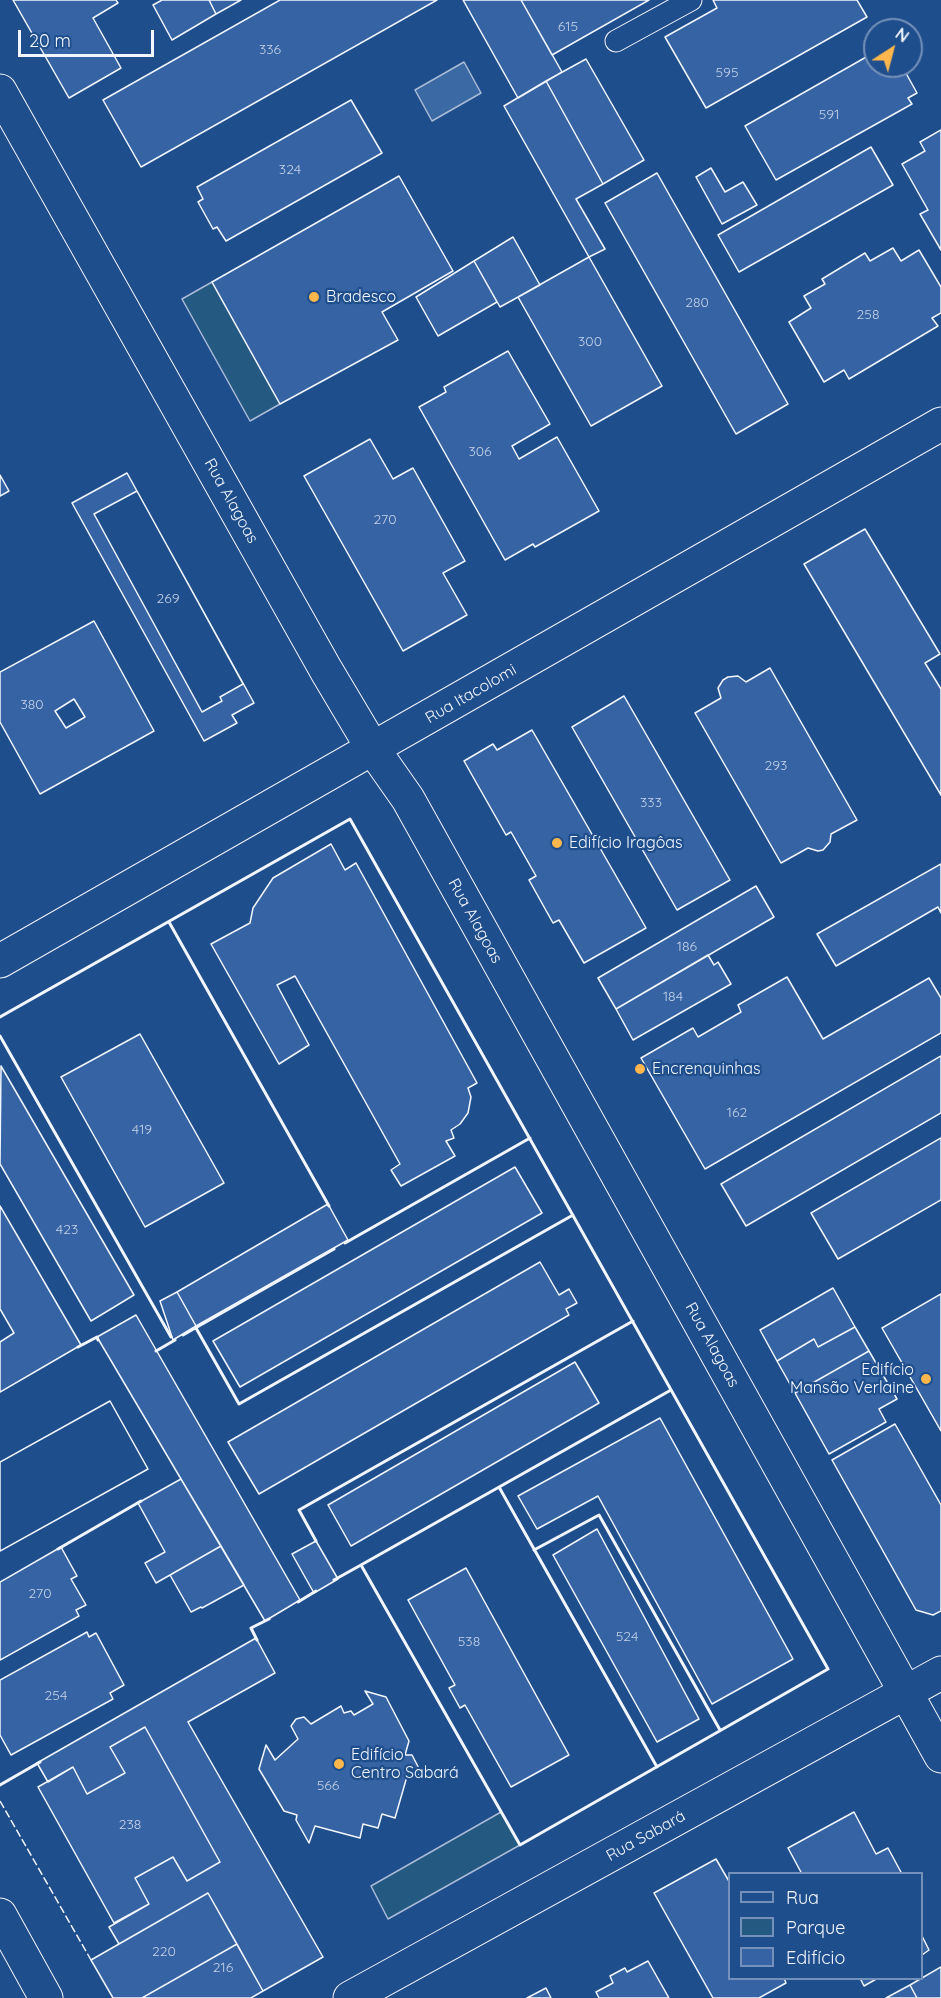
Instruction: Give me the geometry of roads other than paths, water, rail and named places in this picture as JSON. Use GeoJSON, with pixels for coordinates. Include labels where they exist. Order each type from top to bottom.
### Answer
{"type":"FeatureCollection","features":[{"type":"Feature","properties":{"kind":"street","name":"Rua Alagoas"},"geometry":{"type":"LineString","coordinates":[[0,91],[326,670],[373,749],[408,799],[941,1756]]}},
{"type":"Feature","properties":{"kind":"street","name":"Rua Itacolomi"},"geometry":{"type":"LineString","coordinates":[[0,961],[941,424]]}},
{"type":"Feature","properties":{"kind":"street","name":"Rua Sabará"},"geometry":{"type":"LineString","coordinates":[[350,1998],[941,1673]]}},
{"type":"Feature","properties":{"kind":"street"},"geometry":{"type":"LineString","coordinates":[[0,1915],[46,1998]]}},
{"type":"Feature","properties":{"kind":"lane"},"geometry":{"type":"LineString","coordinates":[[616,41],[691,0]]}},
{"type":"Feature","properties":{"kind":"place","name":"Bradesco"},"geometry":{"type":"Point","coordinates":[314,297]}},
{"type":"Feature","properties":{"kind":"place","name":"Edifício Iragôas"},"geometry":{"type":"Point","coordinates":[557,843]}},
{"type":"Feature","properties":{"kind":"place","name":"Encrenquinhas"},"geometry":{"type":"Point","coordinates":[640,1069]}},
{"type":"Feature","properties":{"kind":"place","name":"Edifício Mansão Verlaine"},"geometry":{"type":"Point","coordinates":[926,1379]}},
{"type":"Feature","properties":{"kind":"place","name":"Edifício Centro Sabará"},"geometry":{"type":"Point","coordinates":[339,1764]}}]}
